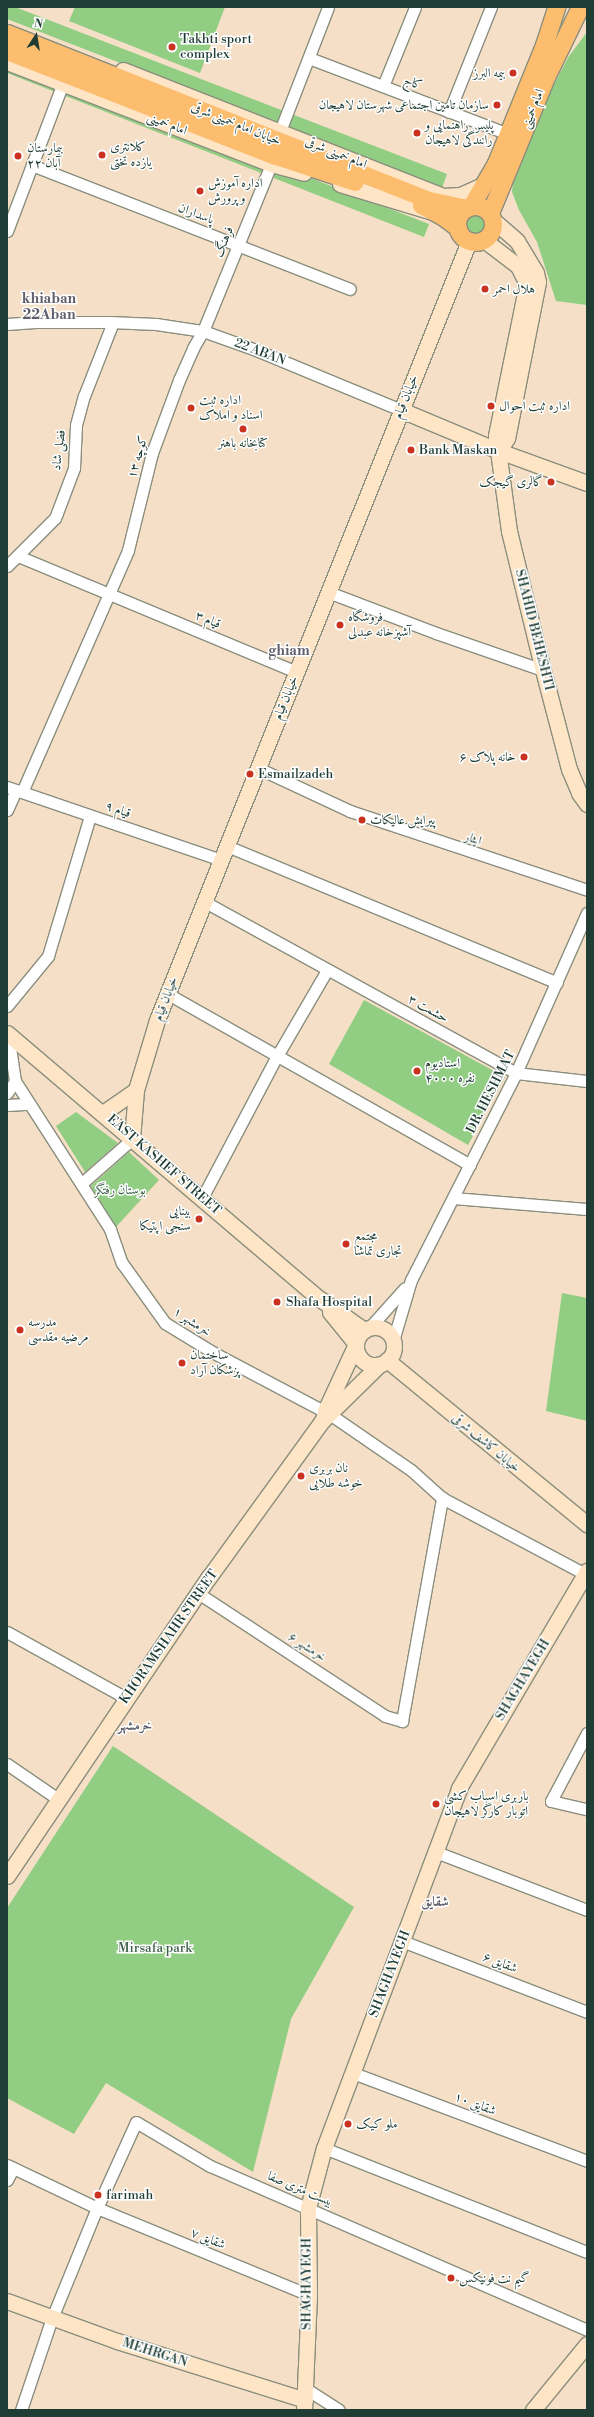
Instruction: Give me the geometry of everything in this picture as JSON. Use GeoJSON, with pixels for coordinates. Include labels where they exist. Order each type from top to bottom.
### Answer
{"type":"FeatureCollection","features":[{"type":"Feature","properties":{"kind":"main road","name":"امام خمینی"},"geometry":{"type":"LineString","coordinates":[[469,207],[485,184],[508,134],[544,45],[556,7]]}},
{"type":"Feature","properties":{"kind":"main road","name":"امام خمینی"},"geometry":{"type":"LineString","coordinates":[[492,217],[546,77],[580,7]]}},
{"type":"Feature","properties":{"kind":"main road","name":"امام خمینی شرقی"},"geometry":{"type":"LineString","coordinates":[[7,25],[280,130],[443,196],[460,195],[485,184]]}},
{"type":"Feature","properties":{"kind":"main road","name":"خیابان امام خمینی شرقی"},"geometry":{"type":"LineString","coordinates":[[7,33],[429,200],[469,207]]}},
{"type":"Feature","properties":{"kind":"main road","name":"خیابان امام خمینی شرقی"},"geometry":{"type":"LineString","coordinates":[[7,51],[272,155],[425,206],[470,236]]}},
{"type":"Feature","properties":{"kind":"main road"},"geometry":{"type":"LineString","coordinates":[[7,62],[63,84]]}},
{"type":"Feature","properties":{"kind":"main road","name":"امام خمینی"},"geometry":{"type":"LineString","coordinates":[[63,84],[271,164]]}},
{"type":"Feature","properties":{"kind":"main road","name":"امام خمینی شرقی"},"geometry":{"type":"LineString","coordinates":[[271,164],[442,216]]}},
{"type":"Feature","properties":{"kind":"main road"},"geometry":{"type":"LineString","coordinates":[[492,217],[492,232],[470,236],[459,217],[469,207],[485,208],[517,242],[536,273],[538,282],[507,438],[499,451]]}},
{"type":"Feature","properties":{"kind":"main road","name":"خیابان قیام"},"geometry":{"type":"LineString","coordinates":[[132,1139],[136,1090],[157,1020],[470,236]]}},
{"type":"Feature","properties":{"kind":"main road","name":"SHAHID BEHESHTI"},"geometry":{"type":"LineString","coordinates":[[470,236],[518,266],[525,280],[525,293],[496,436],[510,531],[544,670],[569,769],[579,793],[587,804]]}},
{"type":"Feature","properties":{"kind":"main road","name":"22 ABAN"},"geometry":{"type":"LineString","coordinates":[[401,410],[499,451],[587,483]]}},
{"type":"Feature","properties":{"kind":"main road","name":"EAST KASHEF STREET"},"geometry":{"type":"LineString","coordinates":[[8,1034],[103,1113],[320,1299]]}},
{"type":"Feature","properties":{"kind":"main road"},"geometry":{"type":"LineString","coordinates":[[103,1113],[136,1090]]}},
{"type":"Feature","properties":{"kind":"main road"},"geometry":{"type":"LineString","coordinates":[[320,1299],[356,1345],[359,1357],[363,1361],[369,1364],[384,1362]]}},
{"type":"Feature","properties":{"kind":"main road"},"geometry":{"type":"LineString","coordinates":[[320,1299],[367,1329]]}},
{"type":"Feature","properties":{"kind":"main road"},"geometry":{"type":"LineString","coordinates":[[381,1328],[386,1331],[393,1341],[391,1355],[326,1416],[360,1333],[367,1329],[381,1328]]}},
{"type":"Feature","properties":{"kind":"main road","name":"خیابان کاشف شرقی"},"geometry":{"type":"LineString","coordinates":[[384,1362],[587,1524]]}},
{"type":"Feature","properties":{"kind":"main road","name":"KHORAMSHAHR STREET"},"geometry":{"type":"LineString","coordinates":[[7,1876],[198,1593],[326,1416]]}},
{"type":"Feature","properties":{"kind":"main road","name":"SHAGHAYEGH"},"geometry":{"type":"LineString","coordinates":[[305,2399],[309,2296],[308,2208],[324,2148],[459,1788],[586,1573]]}},
{"type":"Feature","properties":{"kind":"main road","name":"MEHRGAN"},"geometry":{"type":"LineString","coordinates":[[7,2301],[117,2341],[305,2399]]}},
{"type":"Feature","properties":{"kind":"main road"},"geometry":{"type":"LineString","coordinates":[[533,2410],[587,2344]]}},
{"type":"Feature","properties":{"kind":"main road"},"geometry":{"type":"LineString","coordinates":[[541,2410],[587,2356]]}},
{"type":"Feature","properties":{"kind":"street"},"geometry":{"type":"LineString","coordinates":[[280,130],[328,7]]}},
{"type":"Feature","properties":{"kind":"street"},"geometry":{"type":"LineString","coordinates":[[383,86],[414,7]]}},
{"type":"Feature","properties":{"kind":"street"},"geometry":{"type":"LineString","coordinates":[[449,112],[491,7]]}},
{"type":"Feature","properties":{"kind":"street","name":"کاج"},"geometry":{"type":"LineString","coordinates":[[309,58],[508,134]]}},
{"type":"Feature","properties":{"kind":"street"},"geometry":{"type":"LineString","coordinates":[[7,231],[63,84]]}},
{"type":"Feature","properties":{"kind":"street","name":"فرهنگ"},"geometry":{"type":"LineString","coordinates":[[203,331],[271,164]]}},
{"type":"Feature","properties":{"kind":"street","name":"پاسداران"},"geometry":{"type":"LineString","coordinates":[[32,165],[350,289]]}},
{"type":"Feature","properties":{"kind":"street","name":"22 ABAN"},"geometry":{"type":"LineString","coordinates":[[7,324],[39,322],[114,322],[156,324],[203,331],[263,353],[401,410]]}},
{"type":"Feature","properties":{"kind":"street","name":"فضلی شاد"},"geometry":{"type":"LineString","coordinates":[[7,566],[55,518],[74,468],[76,425],[84,396],[114,322]]}},
{"type":"Feature","properties":{"kind":"street","name":"کوچه ۱۳"},"geometry":{"type":"LineString","coordinates":[[7,810],[15,790],[110,594],[128,550],[152,453],[187,360],[203,331]]}},
{"type":"Feature","properties":{"kind":"street","name":"قیام ۳"},"geometry":{"type":"LineString","coordinates":[[18,556],[296,672]]}},
{"type":"Feature","properties":{"kind":"street"},"geometry":{"type":"LineString","coordinates":[[328,592],[436,633],[544,670]]}},
{"type":"Feature","properties":{"kind":"street","name":"ایثار"},"geometry":{"type":"LineString","coordinates":[[258,768],[350,811],[587,890]]}},
{"type":"Feature","properties":{"kind":"street","name":"قیام ۹"},"geometry":{"type":"LineString","coordinates":[[15,790],[221,860]]}},
{"type":"Feature","properties":{"kind":"street"},"geometry":{"type":"LineString","coordinates":[[7,1006],[48,956],[90,816]]}},
{"type":"Feature","properties":{"kind":"street"},"geometry":{"type":"LineString","coordinates":[[227,846],[557,982]]}},
{"type":"Feature","properties":{"kind":"street","name":"حشمت ۳"},"geometry":{"type":"LineString","coordinates":[[204,902],[516,1074]]}},
{"type":"Feature","properties":{"kind":"street","name":"DR. HESHMAT"},"geometry":{"type":"LineString","coordinates":[[411,1280],[516,1074],[587,913]]}},
{"type":"Feature","properties":{"kind":"street"},"geometry":{"type":"LineString","coordinates":[[202,1198],[278,1056],[327,970]]}},
{"type":"Feature","properties":{"kind":"street"},"geometry":{"type":"LineString","coordinates":[[168,994],[470,1165]]}},
{"type":"Feature","properties":{"kind":"street"},"geometry":{"type":"LineString","coordinates":[[7,1093],[15,1080],[8,1034]]}},
{"type":"Feature","properties":{"kind":"street"},"geometry":{"type":"LineString","coordinates":[[516,1074],[587,1081]]}},
{"type":"Feature","properties":{"kind":"street","name":"خرمشهر ۱"},"geometry":{"type":"LineString","coordinates":[[15,1080],[110,1229],[122,1263],[165,1323],[326,1416],[411,1470],[442,1498],[586,1573]]}},
{"type":"Feature","properties":{"kind":"street"},"geometry":{"type":"LineString","coordinates":[[7,1105],[29,1104]]}},
{"type":"Feature","properties":{"kind":"street"},"geometry":{"type":"LineString","coordinates":[[82,1183],[132,1139]]}},
{"type":"Feature","properties":{"kind":"street"},"geometry":{"type":"LineString","coordinates":[[453,1198],[586,1209]]}},
{"type":"Feature","properties":{"kind":"street"},"geometry":{"type":"LineString","coordinates":[[367,1329],[411,1280]]}},
{"type":"Feature","properties":{"kind":"street"},"geometry":{"type":"LineString","coordinates":[[393,1341],[411,1280]]}},
{"type":"Feature","properties":{"kind":"street","name":"خرمشهر ۶"},"geometry":{"type":"LineString","coordinates":[[198,1593],[385,1716],[402,1721],[442,1498]]}},
{"type":"Feature","properties":{"kind":"street"},"geometry":{"type":"LineString","coordinates":[[7,1632],[126,1698]]}},
{"type":"Feature","properties":{"kind":"street"},"geometry":{"type":"LineString","coordinates":[[587,1732],[551,1801],[587,1809]]}},
{"type":"Feature","properties":{"kind":"street"},"geometry":{"type":"LineString","coordinates":[[7,1764],[58,1799]]}},
{"type":"Feature","properties":{"kind":"street"},"geometry":{"type":"LineString","coordinates":[[436,1852],[587,1910]]}},
{"type":"Feature","properties":{"kind":"street","name":"شقایق ۶"},"geometry":{"type":"LineString","coordinates":[[402,1941],[587,2012]]}},
{"type":"Feature","properties":{"kind":"street","name":"شقایق ۱۰"},"geometry":{"type":"LineString","coordinates":[[353,2073],[587,2161]]}},
{"type":"Feature","properties":{"kind":"street","name":"بیست متری صفا"},"geometry":{"type":"LineString","coordinates":[[97,2208],[136,2122],[210,2166],[587,2330]]}},
{"type":"Feature","properties":{"kind":"street"},"geometry":{"type":"LineString","coordinates":[[324,2148],[587,2252]]}},
{"type":"Feature","properties":{"kind":"street"},"geometry":{"type":"LineString","coordinates":[[7,2180],[10,2167]]}},
{"type":"Feature","properties":{"kind":"street","name":"شقایق ۷"},"geometry":{"type":"LineString","coordinates":[[10,2167],[97,2208],[309,2296]]}},
{"type":"Feature","properties":{"kind":"street"},"geometry":{"type":"LineString","coordinates":[[21,2410],[52,2318],[97,2208]]}},
{"type":"Feature","properties":{"kind":"street"},"geometry":{"type":"LineString","coordinates":[[305,2399],[339,2410]]}},
{"type":"Feature","properties":{"kind":"green space"},"geometry":{"type":"Polygon","coordinates":[[[7,7],[15,7],[447,174],[442,188],[7,19],[7,7]]]}},
{"type":"Feature","properties":{"kind":"green space","name":"Takhti sport complex"},"geometry":{"type":"Polygon","coordinates":[[[75,7],[225,7],[200,73],[69,21],[75,7]]]}},
{"type":"Feature","properties":{"kind":"green space"},"geometry":{"type":"Polygon","coordinates":[[[587,32],[587,305],[556,301],[537,242],[519,210],[512,192],[514,173],[540,111],[569,56],[587,32]]]}},
{"type":"Feature","properties":{"kind":"green space"},"geometry":{"type":"Polygon","coordinates":[[[7,60],[429,224],[424,237],[7,73],[7,60]]]}},
{"type":"Feature","properties":{"kind":"green space"},"geometry":{"type":"Polygon","coordinates":[[[476,214],[484,217],[487,225],[484,233],[476,236],[468,233],[465,225],[468,217],[476,214]]]}},
{"type":"Feature","properties":{"kind":"green space","name":"استادیوم ۴۰۰۰ نفره"},"geometry":{"type":"Polygon","coordinates":[[[364,1000],[505,1077],[468,1145],[329,1064],[364,1000]]]}},
{"type":"Feature","properties":{"kind":"green space","name":"بوستان رفتگر"},"geometry":{"type":"Polygon","coordinates":[[[76,1112],[118,1143],[85,1172],[56,1126],[76,1112]]]}},
{"type":"Feature","properties":{"kind":"green space","name":"بوستان رفتگر"},"geometry":{"type":"Polygon","coordinates":[[[129,1152],[159,1180],[116,1227],[91,1186],[129,1152]]]}},
{"type":"Feature","properties":{"kind":"green space"},"geometry":{"type":"Polygon","coordinates":[[[562,1293],[587,1298],[587,1421],[546,1411],[562,1293]]]}},
{"type":"Feature","properties":{"kind":"green space","name":"Mirsafa park"},"geometry":{"type":"Polygon","coordinates":[[[113,1746],[354,1907],[291,2019],[253,2172],[106,2083],[74,2134],[7,2098],[7,1908],[113,1746]]]}},
{"type":"Feature","properties":{"kind":"place","name":"Takhti sport complex"},"geometry":{"type":"Point","coordinates":[172,47]}},
{"type":"Feature","properties":{"kind":"place","name":"بیمه البرز"},"geometry":{"type":"Point","coordinates":[513,73]}},
{"type":"Feature","properties":{"kind":"place","name":"سازمان تامین اجتماعی شهرستان لاهیجان"},"geometry":{"type":"Point","coordinates":[497,105]}},
{"type":"Feature","properties":{"kind":"place","name":"پلیس راهنمایی و رانندگی لاهیجان"},"geometry":{"type":"Point","coordinates":[417,133]}},
{"type":"Feature","properties":{"kind":"place","name":"کلانتری یازده تختی"},"geometry":{"type":"Point","coordinates":[102,155]}},
{"type":"Feature","properties":{"kind":"place","name":"بیمارستان ۲۲ آبان"},"geometry":{"type":"Point","coordinates":[18,156]}},
{"type":"Feature","properties":{"kind":"place","name":"اداره آموزش و پرورش"},"geometry":{"type":"Point","coordinates":[200,191]}},
{"type":"Feature","properties":{"kind":"place","name":"هلال احمر"},"geometry":{"type":"Point","coordinates":[485,289]}},
{"type":"Feature","properties":{"kind":"place","name":"اداره ثبت احوال"},"geometry":{"type":"Point","coordinates":[491,406]}},
{"type":"Feature","properties":{"kind":"place","name":"اداره ثبت اسناد و املاک"},"geometry":{"type":"Point","coordinates":[191,408]}},
{"type":"Feature","properties":{"kind":"place","name":"کتابخانه باهنر"},"geometry":{"type":"Point","coordinates":[243,429]}},
{"type":"Feature","properties":{"kind":"place","name":"Bank Maskan"},"geometry":{"type":"Point","coordinates":[411,450]}},
{"type":"Feature","properties":{"kind":"place","name":"گالری گیجک"},"geometry":{"type":"Point","coordinates":[551,482]}},
{"type":"Feature","properties":{"kind":"place","name":"فروشگاه آشپزخانه عبدلی"},"geometry":{"type":"Point","coordinates":[340,625]}},
{"type":"Feature","properties":{"kind":"place","name":"خانه پلاک ۶"},"geometry":{"type":"Point","coordinates":[524,757]}},
{"type":"Feature","properties":{"kind":"place","name":"Esmailzadeh"},"geometry":{"type":"Point","coordinates":[250,774]}},
{"type":"Feature","properties":{"kind":"place","name":"پیرایش عالیکات"},"geometry":{"type":"Point","coordinates":[362,820]}},
{"type":"Feature","properties":{"kind":"place","name":"استادیوم ۴۰۰۰ نفره"},"geometry":{"type":"Point","coordinates":[417,1071]}},
{"type":"Feature","properties":{"kind":"place","name":"بینایی سنجی اپتیکا"},"geometry":{"type":"Point","coordinates":[199,1219]}},
{"type":"Feature","properties":{"kind":"place","name":"مجتمع تجاری تماشا"},"geometry":{"type":"Point","coordinates":[346,1244]}},
{"type":"Feature","properties":{"kind":"place","name":"Shafa Hospital"},"geometry":{"type":"Point","coordinates":[277,1302]}},
{"type":"Feature","properties":{"kind":"place","name":"مدرسه مرضیه مقدسی"},"geometry":{"type":"Point","coordinates":[20,1330]}},
{"type":"Feature","properties":{"kind":"place","name":"ساختمان پزشکان آراد"},"geometry":{"type":"Point","coordinates":[182,1363]}},
{"type":"Feature","properties":{"kind":"place","name":"نان بربری خوشه طلایی"},"geometry":{"type":"Point","coordinates":[301,1476]}},
{"type":"Feature","properties":{"kind":"place","name":"باربری اسباب کشی اتوبار کارگر لاهیجان"},"geometry":{"type":"Point","coordinates":[436,1804]}},
{"type":"Feature","properties":{"kind":"place","name":"ملو کیک"},"geometry":{"type":"Point","coordinates":[348,2124]}},
{"type":"Feature","properties":{"kind":"place","name":"farimah"},"geometry":{"type":"Point","coordinates":[98,2195]}},
{"type":"Feature","properties":{"kind":"place","name":"گیم نت فونیکس"},"geometry":{"type":"Point","coordinates":[451,2278]}},
{"type":"Feature","properties":{"kind":"district","name":"khiaban 22Aban"},"geometry":{"type":"Point","coordinates":[49,308]}},
{"type":"Feature","properties":{"kind":"district","name":"ghiam"},"geometry":{"type":"Point","coordinates":[289,651]}},
{"type":"Feature","properties":{"kind":"district","name":"خرمشهر"},"geometry":{"type":"Point","coordinates":[135,1726]}},
{"type":"Feature","properties":{"kind":"district","name":"شقایق"},"geometry":{"type":"Point","coordinates":[435,1902]}}]}
